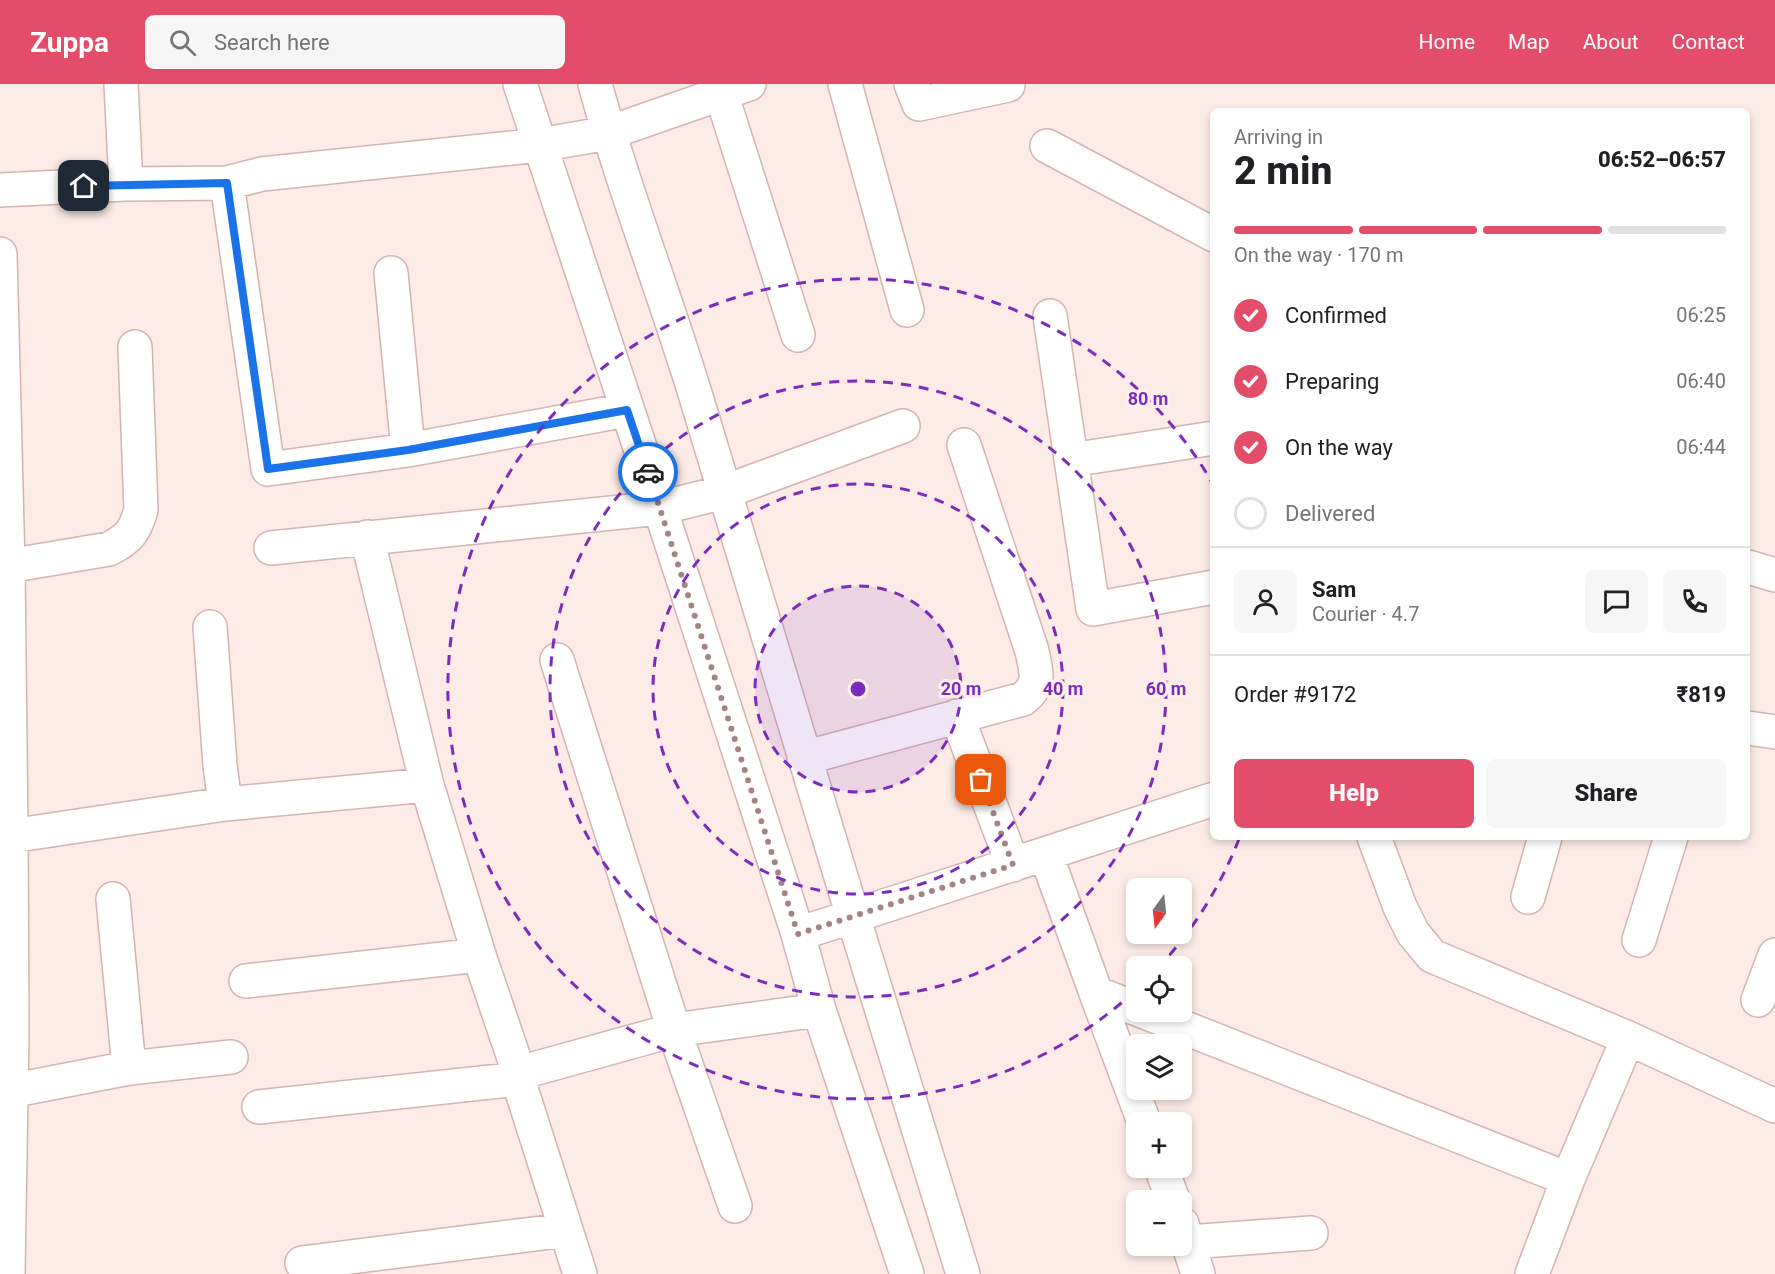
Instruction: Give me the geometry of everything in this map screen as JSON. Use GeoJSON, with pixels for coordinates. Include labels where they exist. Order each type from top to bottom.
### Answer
{"type":"FeatureCollection","features":[{"type":"Feature","properties":{"kind":"street"},"geometry":{"type":"LineString","coordinates":[[121,84],[126,184]]}},
{"type":"Feature","properties":{"kind":"street"},"geometry":{"type":"LineString","coordinates":[[520,84],[798,934],[819,1010],[907,1274]]}},
{"type":"Feature","properties":{"kind":"street"},"geometry":{"type":"LineString","coordinates":[[595,84],[608,133],[696,396],[852,916],[963,1274]]}},
{"type":"Feature","properties":{"kind":"street"},"geometry":{"type":"LineString","coordinates":[[844,84],[907,310]]}},
{"type":"Feature","properties":{"kind":"street"},"geometry":{"type":"LineString","coordinates":[[911,84],[919,104],[1008,85]]}},
{"type":"Feature","properties":{"kind":"street"},"geometry":{"type":"LineString","coordinates":[[0,190],[126,184],[227,183],[262,174],[540,145],[608,133],[735,89],[798,335]]}},
{"type":"Feature","properties":{"kind":"street"},"geometry":{"type":"LineString","coordinates":[[1047,146],[1210,233]]}},
{"type":"Feature","properties":{"kind":"street"},"geometry":{"type":"LineString","coordinates":[[227,183],[268,469],[408,450],[627,410]]}},
{"type":"Feature","properties":{"kind":"street"},"geometry":{"type":"LineString","coordinates":[[0,254],[8,566],[11,836],[6,1033],[10,1091],[8,1274]]}},
{"type":"Feature","properties":{"kind":"street"},"geometry":{"type":"LineString","coordinates":[[391,273],[408,450]]}},
{"type":"Feature","properties":{"kind":"street"},"geometry":{"type":"LineString","coordinates":[[1050,316],[1093,609],[1210,588]]}},
{"type":"Feature","properties":{"kind":"street"},"geometry":{"type":"LineString","coordinates":[[8,566],[109,549],[124,541],[136,527],[141,510],[135,347]]}},
{"type":"Feature","properties":{"kind":"street"},"geometry":{"type":"LineString","coordinates":[[271,548],[660,508],[724,492],[903,426]]}},
{"type":"Feature","properties":{"kind":"street"},"geometry":{"type":"LineString","coordinates":[[1071,460],[1210,439]]}},
{"type":"Feature","properties":{"kind":"street"},"geometry":{"type":"LineString","coordinates":[[804,758],[1023,699],[1033,691],[1037,677],[1032,651],[964,445]]}},
{"type":"Feature","properties":{"kind":"street"},"geometry":{"type":"LineString","coordinates":[[367,537],[427,785],[580,1274]]}},
{"type":"Feature","properties":{"kind":"street"},"geometry":{"type":"LineString","coordinates":[[1750,568],[1775,575]]}},
{"type":"Feature","properties":{"kind":"street"},"geometry":{"type":"LineString","coordinates":[[210,627],[219,765],[225,804]]}},
{"type":"Feature","properties":{"kind":"street"},"geometry":{"type":"LineString","coordinates":[[557,660],[674,1030],[735,1206]]}},
{"type":"Feature","properties":{"kind":"street"},"geometry":{"type":"LineString","coordinates":[[957,716],[1013,865]]}},
{"type":"Feature","properties":{"kind":"street"},"geometry":{"type":"LineString","coordinates":[[1750,728],[1775,732]]}},
{"type":"Feature","properties":{"kind":"street"},"geometry":{"type":"LineString","coordinates":[[11,836],[225,804],[427,785]]}},
{"type":"Feature","properties":{"kind":"street"},"geometry":{"type":"LineString","coordinates":[[798,934],[1210,800]]}},
{"type":"Feature","properties":{"kind":"street"},"geometry":{"type":"LineString","coordinates":[[1375,840],[1400,907],[1413,933],[1432,956],[1628,1038],[1775,1106]]}},
{"type":"Feature","properties":{"kind":"street"},"geometry":{"type":"LineString","coordinates":[[1527,897],[1544,840]]}},
{"type":"Feature","properties":{"kind":"street"},"geometry":{"type":"LineString","coordinates":[[1639,940],[1670,840]]}},
{"type":"Feature","properties":{"kind":"street"},"geometry":{"type":"LineString","coordinates":[[1046,855],[1140,1112]]}},
{"type":"Feature","properties":{"kind":"street"},"geometry":{"type":"LineString","coordinates":[[113,899],[129,1068]]}},
{"type":"Feature","properties":{"kind":"street"},"geometry":{"type":"LineString","coordinates":[[246,981],[479,955]]}},
{"type":"Feature","properties":{"kind":"street"},"geometry":{"type":"LineString","coordinates":[[1758,1000],[1775,955]]}},
{"type":"Feature","properties":{"kind":"street"},"geometry":{"type":"LineString","coordinates":[[1096,993],[1126,1005]]}},
{"type":"Feature","properties":{"kind":"street"},"geometry":{"type":"LineString","coordinates":[[259,1107],[519,1076],[674,1030],[819,1010]]}},
{"type":"Feature","properties":{"kind":"street"},"geometry":{"type":"LineString","coordinates":[[1170,1022],[1568,1179]]}},
{"type":"Feature","properties":{"kind":"street"},"geometry":{"type":"LineString","coordinates":[[1532,1274],[1568,1179],[1628,1038]]}},
{"type":"Feature","properties":{"kind":"street"},"geometry":{"type":"LineString","coordinates":[[10,1091],[129,1068],[231,1057]]}},
{"type":"Feature","properties":{"kind":"street"},"geometry":{"type":"LineString","coordinates":[[302,1263],[566,1230]]}},
{"type":"Feature","properties":{"kind":"street"},"geometry":{"type":"LineString","coordinates":[[1192,1233],[1311,1233]]}},
{"type":"Feature","properties":{"kind":"street"},"geometry":{"type":"LineString","coordinates":[[1192,1255],[1198,1274]]}},
{"type":"Feature","properties":{"kind":"way so far"},"geometry":{"type":"LineString","coordinates":[[648,472],[798,934],[1013,865],[981,780]]}},
{"type":"Feature","properties":{"kind":"route"},"geometry":{"type":"LineString","coordinates":[[84,186],[227,183],[268,469],[408,450],[627,410],[648,472]]}}]}
